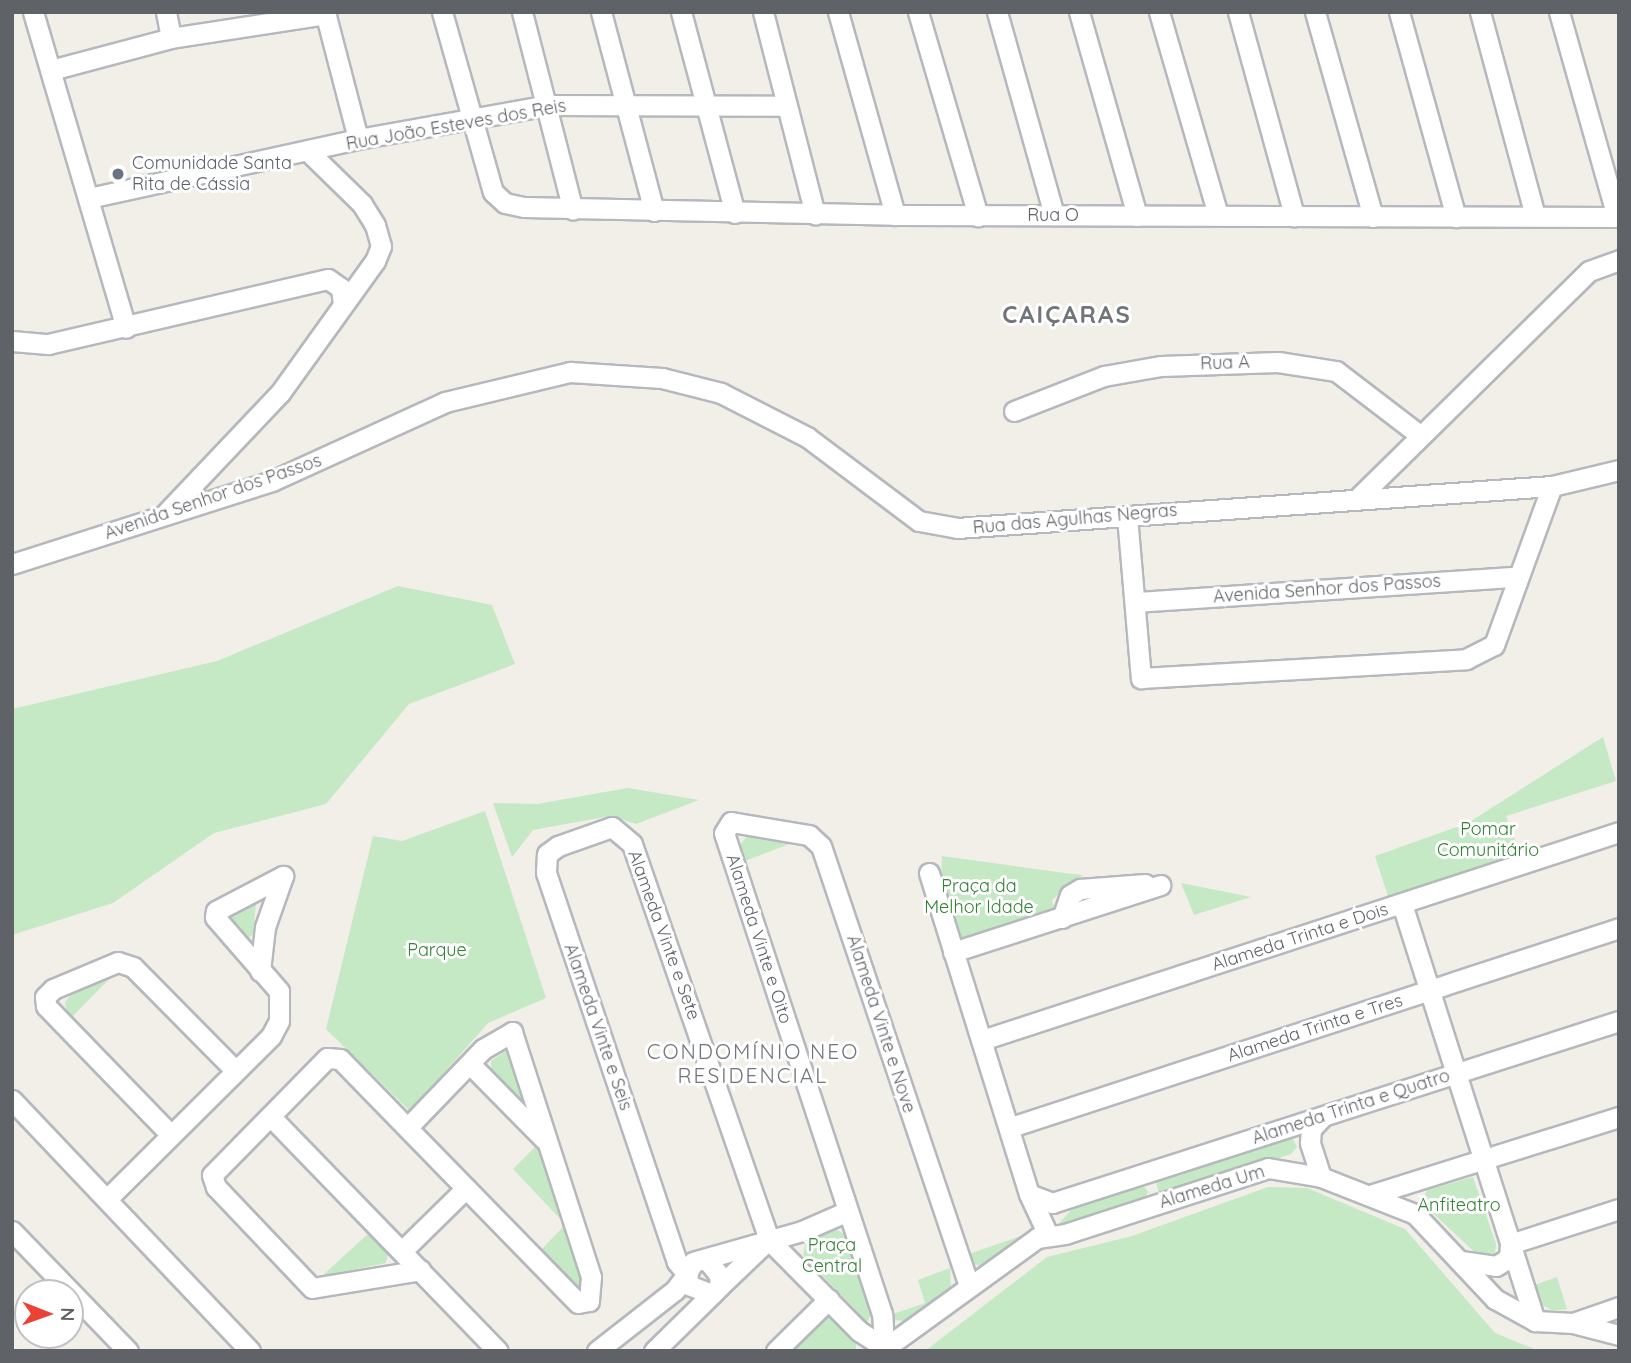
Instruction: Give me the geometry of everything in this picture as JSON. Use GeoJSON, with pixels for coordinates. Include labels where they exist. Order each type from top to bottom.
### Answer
{"type":"FeatureCollection","features":[{"type":"Feature","properties":{"kind":"street"},"geometry":{"type":"LineString","coordinates":[[33,12],[127,328]]}},
{"type":"Feature","properties":{"kind":"street"},"geometry":{"type":"LineString","coordinates":[[166,12],[171,38]]}},
{"type":"Feature","properties":{"kind":"street"},"geometry":{"type":"LineString","coordinates":[[442,12],[473,118]]}},
{"type":"Feature","properties":{"kind":"street"},"geometry":{"type":"LineString","coordinates":[[522,12],[573,210]]}},
{"type":"Feature","properties":{"kind":"street"},"geometry":{"type":"LineString","coordinates":[[601,12],[654,211]]}},
{"type":"Feature","properties":{"kind":"street"},"geometry":{"type":"LineString","coordinates":[[681,12],[735,213]]}},
{"type":"Feature","properties":{"kind":"street"},"geometry":{"type":"LineString","coordinates":[[763,12],[815,214]]}},
{"type":"Feature","properties":{"kind":"street"},"geometry":{"type":"LineString","coordinates":[[838,12],[895,215]]}},
{"type":"Feature","properties":{"kind":"street"},"geometry":{"type":"LineString","coordinates":[[918,12],[978,216]]}},
{"type":"Feature","properties":{"kind":"street"},"geometry":{"type":"LineString","coordinates":[[997,12],[1054,215]]}},
{"type":"Feature","properties":{"kind":"street"},"geometry":{"type":"LineString","coordinates":[[1079,12],[1137,216]]}},
{"type":"Feature","properties":{"kind":"street"},"geometry":{"type":"LineString","coordinates":[[1159,12],[1218,215]]}},
{"type":"Feature","properties":{"kind":"street"},"geometry":{"type":"LineString","coordinates":[[1238,12],[1294,216]]}},
{"type":"Feature","properties":{"kind":"street"},"geometry":{"type":"LineString","coordinates":[[1315,12],[1373,217]]}},
{"type":"Feature","properties":{"kind":"street"},"geometry":{"type":"LineString","coordinates":[[1399,12],[1456,217]]}},
{"type":"Feature","properties":{"kind":"street"},"geometry":{"type":"LineString","coordinates":[[1480,12],[1535,216]]}},
{"type":"Feature","properties":{"kind":"street"},"geometry":{"type":"LineString","coordinates":[[1559,12],[1618,218]]}},
{"type":"Feature","properties":{"kind":"street"},"geometry":{"type":"LineString","coordinates":[[51,70],[171,38],[325,13],[358,139]]}},
{"type":"Feature","properties":{"kind":"street","name":"Rua João Esteves dos Reis"},"geometry":{"type":"LineString","coordinates":[[89,198],[310,153],[358,139],[548,105],[625,103],[787,106]]}},
{"type":"Feature","properties":{"kind":"street","name":"Rua O"},"geometry":{"type":"LineString","coordinates":[[473,118],[493,192],[505,203],[573,210],[978,216],[1618,218]]}},
{"type":"Feature","properties":{"kind":"street"},"geometry":{"type":"LineString","coordinates":[[166,513],[280,393],[381,246],[362,204],[310,153]]}},
{"type":"Feature","properties":{"kind":"street"},"geometry":{"type":"LineString","coordinates":[[1359,497],[1589,271],[1619,260]]}},
{"type":"Feature","properties":{"kind":"street"},"geometry":{"type":"LineString","coordinates":[[12,341],[48,344],[127,328],[328,279],[341,288],[343,304]]}},
{"type":"Feature","properties":{"kind":"street","name":"Rua A"},"geometry":{"type":"LineString","coordinates":[[1014,411],[1104,376],[1161,366],[1278,362],[1336,371],[1421,436]]}},
{"type":"Feature","properties":{"kind":"street","name":"Avenida Senhor dos Passos"},"geometry":{"type":"LineString","coordinates":[[12,564],[341,454],[444,402],[570,372]]}},
{"type":"Feature","properties":{"kind":"street","name":"Rua das Agulhas Negras"},"geometry":{"type":"LineString","coordinates":[[570,372],[662,378],[722,393],[807,437],[919,521],[957,528],[1359,497],[1552,486],[1619,470]]}},
{"type":"Feature","properties":{"kind":"street"},"geometry":{"type":"LineString","coordinates":[[1126,516],[1141,678],[1466,659],[1494,645],[1552,486]]}},
{"type":"Feature","properties":{"kind":"street","name":"Avenida Senhor dos Passos"},"geometry":{"type":"LineString","coordinates":[[1136,602],[1517,576]]}},
{"type":"Feature","properties":{"kind":"street","name":"Alameda Vinte e Oito"},"geometry":{"type":"LineString","coordinates":[[741,822],[731,822],[724,833],[882,1314],[883,1349]]}},
{"type":"Feature","properties":{"kind":"street","name":"Alameda Vinte e Nove"},"geometry":{"type":"LineString","coordinates":[[741,822],[809,835],[821,846],[968,1284]]}},
{"type":"Feature","properties":{"kind":"street","name":"Alameda Vinte e Seis"},"geometry":{"type":"LineString","coordinates":[[622,831],[612,827],[558,846],[547,854],[546,872],[677,1262],[687,1274]]}},
{"type":"Feature","properties":{"kind":"street","name":"Alameda Vinte e Sete"},"geometry":{"type":"LineString","coordinates":[[622,831],[632,844],[769,1240]]}},
{"type":"Feature","properties":{"kind":"street","name":"Alameda Trinta e Dois"},"geometry":{"type":"LineString","coordinates":[[982,1040],[1619,832]]}},
{"type":"Feature","properties":{"kind":"street"},"geometry":{"type":"LineString","coordinates":[[929,873],[1011,1127],[1041,1233]]}},
{"type":"Feature","properties":{"kind":"street"},"geometry":{"type":"LineString","coordinates":[[108,1198],[235,1070],[279,1021],[279,991],[228,937],[215,917],[216,911],[283,876],[265,927],[254,945],[228,937]]}},
{"type":"Feature","properties":{"kind":"street"},"geometry":{"type":"LineString","coordinates":[[1402,904],[1460,1072],[1482,1161],[1535,1321],[1573,1323],[1619,1335]]}},
{"type":"Feature","properties":{"kind":"street"},"geometry":{"type":"LineString","coordinates":[[953,952],[1062,918]]}},
{"type":"Feature","properties":{"kind":"street"},"geometry":{"type":"LineString","coordinates":[[260,971],[265,927]]}},
{"type":"Feature","properties":{"kind":"street","name":"Alameda Trinta e Tres"},"geometry":{"type":"LineString","coordinates":[[1011,1127],[1619,928]]}},
{"type":"Feature","properties":{"kind":"street"},"geometry":{"type":"LineString","coordinates":[[170,1134],[46,1006],[45,997],[52,989],[118,961],[133,967],[235,1070]]}},
{"type":"Feature","properties":{"kind":"street","name":"Alameda Trinta e Quatro"},"geometry":{"type":"LineString","coordinates":[[1029,1195],[1052,1203],[1083,1194],[1619,1021]]}},
{"type":"Feature","properties":{"kind":"street"},"geometry":{"type":"LineString","coordinates":[[408,1127],[496,1038],[512,1032],[593,1290],[589,1301],[578,1303],[464,1190],[408,1127],[340,1059],[327,1058],[212,1175],[216,1187],[312,1288],[421,1270]]}},
{"type":"Feature","properties":{"kind":"street"},"geometry":{"type":"LineString","coordinates":[[471,1065],[546,1142]]}},
{"type":"Feature","properties":{"kind":"street"},"geometry":{"type":"LineString","coordinates":[[12,1100],[108,1198],[250,1351]]}},
{"type":"Feature","properties":{"kind":"street"},"geometry":{"type":"LineString","coordinates":[[270,1116],[498,1351]]}},
{"type":"Feature","properties":{"kind":"street"},"geometry":{"type":"LineString","coordinates":[[1321,1177],[1310,1143],[1311,1129],[1322,1117]]}},
{"type":"Feature","properties":{"kind":"street"},"geometry":{"type":"LineString","coordinates":[[1373,1195],[1619,1117]]}},
{"type":"Feature","properties":{"kind":"street","name":"Alameda Um"},"geometry":{"type":"LineString","coordinates":[[883,1349],[1041,1233],[1147,1207],[1268,1168],[1321,1177],[1373,1195],[1415,1214],[1495,1299],[1535,1321]]}},
{"type":"Feature","properties":{"kind":"street"},"geometry":{"type":"LineString","coordinates":[[1139,1174],[1154,1187],[1147,1207]]}},
{"type":"Feature","properties":{"kind":"street"},"geometry":{"type":"LineString","coordinates":[[402,1251],[464,1190]]}},
{"type":"Feature","properties":{"kind":"street","name":"Alameda Trinta e Quatro"},"geometry":{"type":"LineString","coordinates":[[1041,1233],[1083,1194]]}},
{"type":"Feature","properties":{"kind":"street"},"geometry":{"type":"LineString","coordinates":[[1510,1244],[1619,1209]]}},
{"type":"Feature","properties":{"kind":"street"},"geometry":{"type":"LineString","coordinates":[[597,1351],[675,1290],[694,1262],[802,1231],[848,1211]]}},
{"type":"Feature","properties":{"kind":"street"},"geometry":{"type":"LineString","coordinates":[[12,1231],[128,1351]]}},
{"type":"Feature","properties":{"kind":"street"},"geometry":{"type":"LineString","coordinates":[[790,1257],[802,1231]]}},
{"type":"Feature","properties":{"kind":"street"},"geometry":{"type":"LineString","coordinates":[[769,1240],[790,1257],[859,1331],[883,1349]]}},
{"type":"Feature","properties":{"kind":"street"},"geometry":{"type":"LineString","coordinates":[[654,1351],[769,1240]]}},
{"type":"Feature","properties":{"kind":"street"},"geometry":{"type":"LineString","coordinates":[[1461,1261],[1496,1266],[1509,1258],[1510,1244]]}},
{"type":"Feature","properties":{"kind":"street"},"geometry":{"type":"LineString","coordinates":[[707,1260],[716,1265],[716,1290]]}},
{"type":"Feature","properties":{"kind":"street"},"geometry":{"type":"LineString","coordinates":[[687,1274],[689,1285],[716,1290]]}},
{"type":"Feature","properties":{"kind":"street"},"geometry":{"type":"LineString","coordinates":[[776,1351],[829,1299]]}},
{"type":"Feature","properties":{"kind":"street"},"geometry":{"type":"LineString","coordinates":[[1573,1323],[1619,1307]]}},
{"type":"Feature","properties":{"kind":"street"},"geometry":{"type":"LineString","coordinates":[[859,1331],[876,1327],[882,1314]]}},
{"type":"Feature","properties":{"kind":"green space"},"geometry":{"type":"Polygon","coordinates":[[[398,586],[492,605],[515,664],[409,704],[326,804],[214,833],[113,903],[12,935],[12,709],[217,661],[398,586]]]}},
{"type":"Feature","properties":{"kind":"green space","name":"Pomar Comunitário"},"geometry":{"type":"Polygon","coordinates":[[[1603,737],[1616,781],[1506,816],[1521,856],[1389,899],[1375,856],[1468,823],[1603,737]]]}},
{"type":"Feature","properties":{"kind":"green space"},"geometry":{"type":"Polygon","coordinates":[[[628,788],[699,800],[636,824],[610,816],[533,830],[512,857],[493,803],[537,804],[628,788]]]}},
{"type":"Feature","properties":{"kind":"green space","name":"Parque"},"geometry":{"type":"Polygon","coordinates":[[[485,811],[546,998],[488,1023],[410,1111],[326,1029],[373,836],[402,841],[485,811]]]}},
{"type":"Feature","properties":{"kind":"green space"},"geometry":{"type":"Polygon","coordinates":[[[749,834],[795,842],[745,861],[738,847],[749,834]]]}},
{"type":"Feature","properties":{"kind":"green space","name":"Praça da Melhor Idade"},"geometry":{"type":"Polygon","coordinates":[[[942,856],[1083,875],[1052,900],[1055,912],[966,940],[956,935],[941,884],[942,856]]]}},
{"type":"Feature","properties":{"kind":"green space"},"geometry":{"type":"Polygon","coordinates":[[[1181,883],[1251,897],[1194,915],[1181,883]]]}},
{"type":"Feature","properties":{"kind":"green space"},"geometry":{"type":"Polygon","coordinates":[[[256,902],[253,935],[244,940],[225,918],[256,902]]]}},
{"type":"Feature","properties":{"kind":"green space"},"geometry":{"type":"Polygon","coordinates":[[[114,974],[72,1017],[67,1014],[65,1002],[74,991],[114,974]]]}},
{"type":"Feature","properties":{"kind":"green space"},"geometry":{"type":"Polygon","coordinates":[[[510,1048],[533,1116],[492,1075],[491,1061],[510,1048]]]}},
{"type":"Feature","properties":{"kind":"green space"},"geometry":{"type":"Polygon","coordinates":[[[1290,1133],[1297,1147],[1291,1154],[1160,1198],[1155,1178],[1290,1133]]]}},
{"type":"Feature","properties":{"kind":"green space"},"geometry":{"type":"Polygon","coordinates":[[[536,1146],[540,1150],[564,1223],[513,1169],[536,1146]]]}},
{"type":"Feature","properties":{"kind":"green space","name":"Anfiteatro"},"geometry":{"type":"Polygon","coordinates":[[[1473,1177],[1496,1244],[1494,1260],[1481,1258],[1422,1203],[1427,1190],[1473,1177]]]}},
{"type":"Feature","properties":{"kind":"green space"},"geometry":{"type":"Polygon","coordinates":[[[1140,1182],[1148,1191],[1146,1198],[1055,1228],[1081,1199],[1140,1182]]]}},
{"type":"Feature","properties":{"kind":"green space"},"geometry":{"type":"Polygon","coordinates":[[[1268,1187],[1307,1188],[1405,1229],[1495,1333],[1539,1351],[925,1351],[1047,1257],[1132,1236],[1268,1187]]]}},
{"type":"Feature","properties":{"kind":"green space"},"geometry":{"type":"Polygon","coordinates":[[[564,1226],[586,1283],[582,1291],[540,1251],[564,1226]]]}},
{"type":"Feature","properties":{"kind":"green space","name":"Praça Central"},"geometry":{"type":"Polygon","coordinates":[[[837,1230],[848,1236],[871,1315],[867,1322],[803,1255],[806,1241],[837,1230]]]}},
{"type":"Feature","properties":{"kind":"green space"},"geometry":{"type":"Polygon","coordinates":[[[369,1233],[388,1253],[386,1263],[322,1276],[369,1233]]]}},
{"type":"Feature","properties":{"kind":"green space"},"geometry":{"type":"Polygon","coordinates":[[[1024,1235],[981,1266],[970,1263],[966,1255],[1024,1235]]]}},
{"type":"Feature","properties":{"kind":"green space"},"geometry":{"type":"Polygon","coordinates":[[[950,1268],[951,1289],[905,1321],[894,1320],[893,1314],[925,1303],[918,1280],[950,1268]]]}},
{"type":"Feature","properties":{"kind":"green space"},"geometry":{"type":"Polygon","coordinates":[[[1557,1277],[1567,1309],[1553,1311],[1536,1301],[1532,1286],[1557,1277]]]}},
{"type":"Feature","properties":{"kind":"green space"},"geometry":{"type":"Polygon","coordinates":[[[833,1316],[856,1342],[856,1351],[790,1351],[822,1318],[833,1316]]]}},
{"type":"Feature","properties":{"kind":"place","name":"Comunidade Santa Rita de Cássia"},"geometry":{"type":"Point","coordinates":[118,174]}},
{"type":"Feature","properties":{"kind":"district","name":"CAIÇARAS"},"geometry":{"type":"Point","coordinates":[1067,315]}},
{"type":"Feature","properties":{"kind":"district","name":"CONDOMÍNIO NEO RESIDENCIAL"},"geometry":{"type":"Point","coordinates":[753,1063]}}]}
